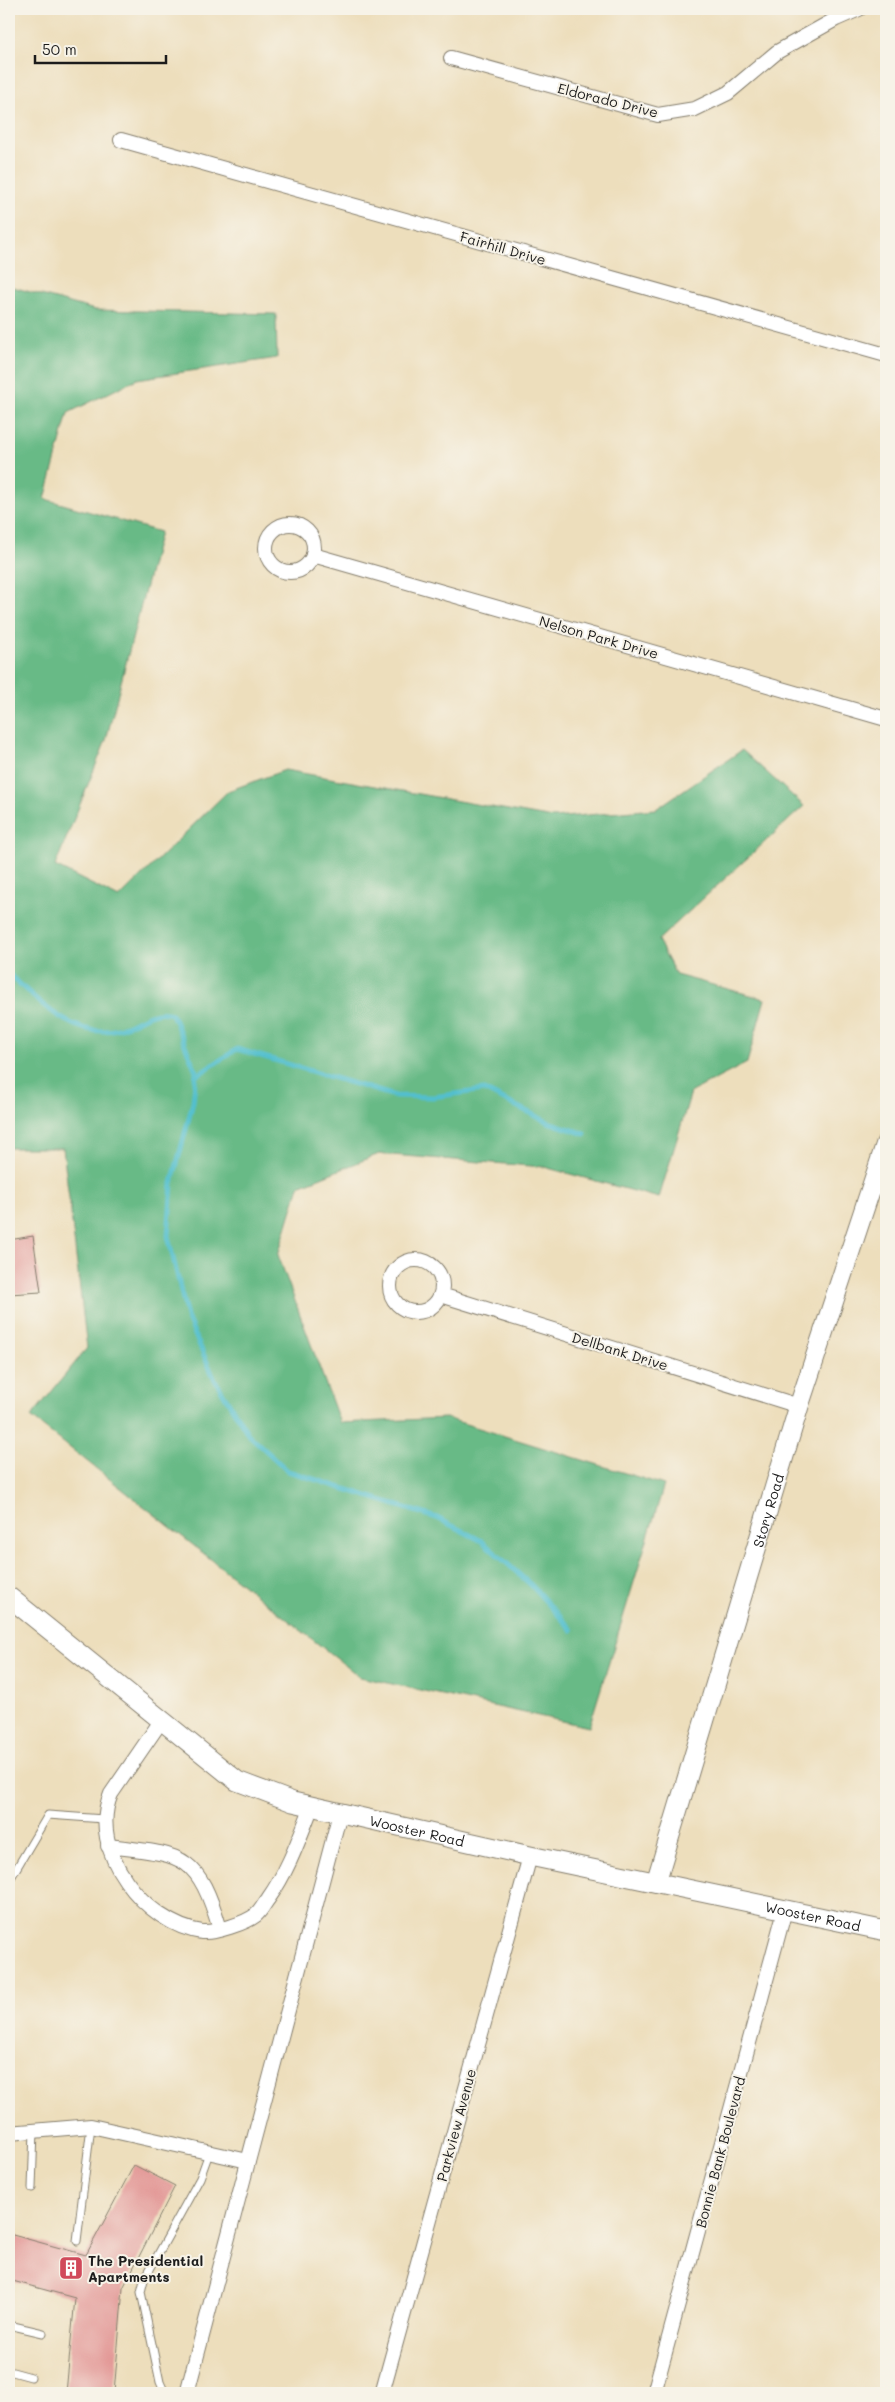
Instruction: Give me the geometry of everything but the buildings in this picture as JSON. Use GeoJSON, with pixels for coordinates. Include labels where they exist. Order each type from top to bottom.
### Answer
{"type":"FeatureCollection","features":[{"type":"Feature","properties":{"kind":"main road","name":"Story Road"},"geometry":{"type":"LineString","coordinates":[[656,1882],[799,1406],[886,1143]]}},
{"type":"Feature","properties":{"kind":"main road","name":"Wooster Road"},"geometry":{"type":"LineString","coordinates":[[9,1597],[237,1781],[293,1802],[340,1813],[530,1856],[886,1931]]}},
{"type":"Feature","properties":{"kind":"street","name":"Eldorado Drive"},"geometry":{"type":"LineString","coordinates":[[451,58],[658,114],[695,109],[728,94],[777,52],[836,19],[859,9]]}},
{"type":"Feature","properties":{"kind":"street","name":"Fairhill Drive"},"geometry":{"type":"LineString","coordinates":[[120,140],[886,355]]}},
{"type":"Feature","properties":{"kind":"street","name":"Nelson Park Drive"},"geometry":{"type":"LineString","coordinates":[[313,555],[886,719]]}},
{"type":"Feature","properties":{"kind":"street","name":"Dellbank Drive"},"geometry":{"type":"LineString","coordinates":[[441,1295],[799,1406]]}},
{"type":"Feature","properties":{"kind":"street"},"geometry":{"type":"LineString","coordinates":[[161,1721],[111,1794],[106,1805],[104,1819],[108,1846],[118,1870],[151,1908],[178,1924],[203,1932],[243,1922],[257,1914],[291,1860],[312,1806]]}},
{"type":"Feature","properties":{"kind":"street"},"geometry":{"type":"LineString","coordinates":[[187,2393],[340,1813]]}},
{"type":"Feature","properties":{"kind":"street"},"geometry":{"type":"LineString","coordinates":[[108,1846],[163,1852],[190,1865],[202,1879],[220,1929]]}},
{"type":"Feature","properties":{"kind":"street","name":"Parkview Avenue"},"geometry":{"type":"LineString","coordinates":[[382,2393],[530,1856]]}},
{"type":"Feature","properties":{"kind":"street","name":"Bonnie Bank Boulevard"},"geometry":{"type":"LineString","coordinates":[[654,2393],[786,1910]]}},
{"type":"Feature","properties":{"kind":"street"},"geometry":{"type":"LineString","coordinates":[[9,2133],[91,2126],[248,2161]]}},
{"type":"Feature","properties":{"kind":"lane"},"geometry":{"type":"LineString","coordinates":[[9,1881],[48,1815],[104,1819]]}},
{"type":"Feature","properties":{"kind":"lane"},"geometry":{"type":"LineString","coordinates":[[78,2241],[91,2126]]}},
{"type":"Feature","properties":{"kind":"lane"},"geometry":{"type":"LineString","coordinates":[[32,2188],[34,2131]]}},
{"type":"Feature","properties":{"kind":"lane"},"geometry":{"type":"LineString","coordinates":[[165,2393],[160,2382],[140,2292],[144,2280],[200,2178],[209,2153]]}},
{"type":"Feature","properties":{"kind":"lane"},"geometry":{"type":"LineString","coordinates":[[9,2325],[44,2333]]}},
{"type":"Feature","properties":{"kind":"lane"},"geometry":{"type":"LineString","coordinates":[[9,2371],[31,2377]]}},
{"type":"Feature","properties":{"kind":"green space"},"geometry":{"type":"Polygon","coordinates":[[[9,286],[95,310],[276,314],[277,358],[137,379],[68,413],[45,499],[160,532],[106,740],[55,866],[119,898],[228,791],[285,770],[553,818],[656,809],[742,750],[804,806],[658,940],[676,975],[765,999],[747,1063],[691,1092],[659,1198],[544,1167],[379,1154],[299,1186],[278,1255],[340,1423],[446,1418],[664,1485],[589,1727],[360,1677],[31,1417],[87,1348],[63,1148],[9,1148],[9,286]]]}},
{"type":"Feature","properties":{"kind":"waterway"},"geometry":{"type":"LineString","coordinates":[[9,974],[59,1017],[89,1030],[105,1031],[121,1028],[152,1014],[172,1014],[196,1071],[193,1102],[172,1183],[168,1236],[187,1317],[215,1380],[248,1434],[288,1471],[437,1518],[482,1541],[531,1585],[572,1630]]}},
{"type":"Feature","properties":{"kind":"waterway"},"geometry":{"type":"LineString","coordinates":[[196,1076],[237,1049],[395,1096],[433,1097],[484,1090],[548,1122],[585,1134]]}},
{"type":"Feature","properties":{"kind":"place","name":"The Presidential Apartments"},"geometry":{"type":"Point","coordinates":[71,2268]}}]}
